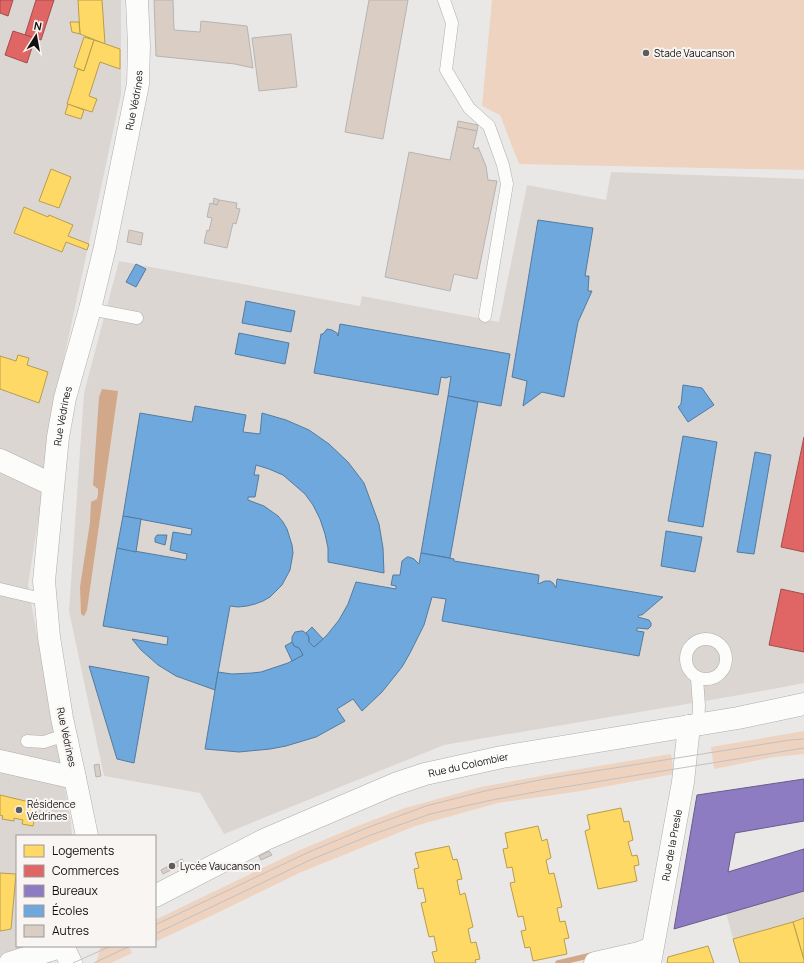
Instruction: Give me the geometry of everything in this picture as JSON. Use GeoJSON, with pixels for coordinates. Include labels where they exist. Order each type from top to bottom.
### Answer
{"type":"FeatureCollection","features":[{"type":"Feature","properties":{"kind":"street","name":"Rue Védrines"},"geometry":{"type":"LineString","coordinates":[[87,835],[62,718],[49,637],[44,581],[58,437],[65,398],[90,309],[138,84],[139,46],[137,0]]}},
{"type":"Feature","properties":{"kind":"street"},"geometry":{"type":"LineString","coordinates":[[0,460],[53,485]]}},
{"type":"Feature","properties":{"kind":"street","name":"Rue du Colombier"},"geometry":{"type":"LineString","coordinates":[[156,895],[266,839],[395,784],[425,774],[502,757],[752,716],[804,704]]}},
{"type":"Feature","properties":{"kind":"street","name":"Rue de la Presle"},"geometry":{"type":"LineString","coordinates":[[651,955],[693,725]]}},
{"type":"Feature","properties":{"kind":"street"},"geometry":{"type":"LineString","coordinates":[[0,760],[75,778]]}},
{"type":"Feature","properties":{"kind":"street"},"geometry":{"type":"LineString","coordinates":[[10,963],[60,947]]}},
{"type":"Feature","properties":{"kind":"street"},"geometry":{"type":"LineString","coordinates":[[63,947],[71,963]]}},
{"type":"Feature","properties":{"kind":"street"},"geometry":{"type":"LineString","coordinates":[[595,963],[639,953],[651,955]]}},
{"type":"Feature","properties":{"kind":"lane"},"geometry":{"type":"LineString","coordinates":[[444,0],[452,23],[446,70],[469,108],[489,126],[504,165],[507,184],[486,316]]}},
{"type":"Feature","properties":{"kind":"lane"},"geometry":{"type":"LineString","coordinates":[[90,309],[138,318]]}},
{"type":"Feature","properties":{"kind":"lane"},"geometry":{"type":"LineString","coordinates":[[0,589],[46,600]]}},
{"type":"Feature","properties":{"kind":"lane"},"geometry":{"type":"LineString","coordinates":[[693,725],[699,706],[697,678]]}},
{"type":"Feature","properties":{"kind":"lane"},"geometry":{"type":"LineString","coordinates":[[28,741],[44,742],[66,735]]}},
{"type":"Feature","properties":{"kind":"shaded area"},"geometry":{"type":"Polygon","coordinates":[[[0,0],[121,0],[121,95],[64,358],[28,585],[71,822],[72,835],[16,835],[16,947],[61,947],[51,963],[0,963],[0,0]]]}},
{"type":"Feature","properties":{"kind":"shaded area","name":"Stade Vaucanson"},"geometry":{"type":"Polygon","coordinates":[[[492,0],[804,0],[804,170],[519,164],[500,115],[482,106],[492,0]]]}},
{"type":"Feature","properties":{"kind":"shaded area"},"geometry":{"type":"Polygon","coordinates":[[[611,172],[804,179],[804,683],[444,745],[224,834],[200,793],[104,776],[69,611],[84,393],[119,261],[360,306],[362,296],[499,322],[527,185],[606,200],[611,172]]]}},
{"type":"Feature","properties":{"kind":"shaded area"},"geometry":{"type":"Polygon","coordinates":[[[102,389],[118,391],[87,610],[84,616],[81,614],[80,587],[90,522],[91,502],[97,499],[98,494],[98,489],[93,485],[99,397],[102,389]]]}},
{"type":"Feature","properties":{"kind":"shaded area"},"geometry":{"type":"Polygon","coordinates":[[[804,731],[804,754],[774,757],[714,769],[711,747],[804,731]]]}},
{"type":"Feature","properties":{"kind":"shaded area"},"geometry":{"type":"Polygon","coordinates":[[[671,754],[674,774],[581,791],[498,803],[415,826],[299,873],[156,942],[156,920],[300,850],[355,827],[405,808],[481,787],[671,754]]]}},
{"type":"Feature","properties":{"kind":"shaded area"},"geometry":{"type":"Polygon","coordinates":[[[804,890],[804,963],[740,963],[726,913],[804,890]]]}},
{"type":"Feature","properties":{"kind":"shaded area"},"geometry":{"type":"Polygon","coordinates":[[[101,947],[129,947],[132,953],[111,963],[96,963],[101,947]]]}},
{"type":"Feature","properties":{"kind":"building: Logements"},"geometry":{"type":"Polygon","coordinates":[[[78,0],[102,0],[105,44],[80,34],[78,0]]]}},
{"type":"Feature","properties":{"kind":"building: Logements"},"geometry":{"type":"Polygon","coordinates":[[[70,22],[79,22],[80,34],[72,32],[70,22]]]}},
{"type":"Feature","properties":{"kind":"building: Logements"},"geometry":{"type":"Polygon","coordinates":[[[84,37],[94,40],[84,71],[74,67],[84,37]]]}},
{"type":"Feature","properties":{"kind":"building: Logements"},"geometry":{"type":"Polygon","coordinates":[[[94,40],[120,49],[120,69],[100,62],[89,96],[97,99],[92,112],[67,104],[78,69],[84,71],[94,40]]]}},
{"type":"Feature","properties":{"kind":"building: Logements"},"geometry":{"type":"Polygon","coordinates":[[[68,104],[84,110],[81,119],[65,114],[68,104]]]}},
{"type":"Feature","properties":{"kind":"building: Logements"},"geometry":{"type":"Polygon","coordinates":[[[51,169],[71,177],[59,208],[39,201],[51,169]]]}},
{"type":"Feature","properties":{"kind":"building: Logements"},"geometry":{"type":"Polygon","coordinates":[[[24,207],[73,225],[68,236],[89,244],[87,250],[66,242],[62,252],[14,233],[24,207]]]}},
{"type":"Feature","properties":{"kind":"building: Logements"},"geometry":{"type":"Polygon","coordinates":[[[18,355],[29,358],[27,365],[48,372],[39,403],[0,389],[0,356],[16,361],[18,355]]]}},
{"type":"Feature","properties":{"kind":"building: Logements","name":"Résidence Védrines"},"geometry":{"type":"Polygon","coordinates":[[[0,795],[38,804],[33,826],[22,824],[23,820],[14,818],[14,821],[2,819],[3,816],[0,815],[0,795]]]}},
{"type":"Feature","properties":{"kind":"building: Logements"},"geometry":{"type":"Polygon","coordinates":[[[621,808],[624,822],[629,821],[633,840],[628,842],[632,856],[637,855],[638,859],[639,865],[634,866],[637,881],[598,889],[585,831],[590,829],[587,815],[621,808]]]}},
{"type":"Feature","properties":{"kind":"building: Logements"},"geometry":{"type":"Polygon","coordinates":[[[538,826],[542,841],[547,839],[551,858],[546,860],[549,874],[554,873],[562,907],[557,908],[560,922],[565,921],[569,938],[564,939],[567,954],[533,961],[530,947],[525,948],[521,931],[526,930],[523,916],[518,917],[510,883],[515,882],[512,867],[507,868],[503,849],[508,848],[505,833],[538,826]]]}},
{"type":"Feature","properties":{"kind":"building: Logements"},"geometry":{"type":"Polygon","coordinates":[[[449,846],[453,860],[457,859],[462,879],[457,880],[460,895],[465,893],[473,927],[468,929],[471,943],[476,942],[480,959],[475,960],[476,963],[435,963],[432,952],[437,951],[434,936],[429,937],[421,903],[426,902],[423,888],[418,889],[414,869],[419,868],[415,853],[449,846]]]}},
{"type":"Feature","properties":{"kind":"building: Logements"},"geometry":{"type":"Polygon","coordinates":[[[0,873],[16,874],[11,929],[0,931],[0,873]]]}},
{"type":"Feature","properties":{"kind":"building: Logements"},"geometry":{"type":"Polygon","coordinates":[[[804,918],[804,960],[793,922],[804,918]]]}},
{"type":"Feature","properties":{"kind":"building: Logements"},"geometry":{"type":"Polygon","coordinates":[[[793,922],[804,963],[740,963],[733,939],[793,922]]]}},
{"type":"Feature","properties":{"kind":"building: Logements"},"geometry":{"type":"Polygon","coordinates":[[[708,946],[714,963],[667,963],[668,957],[708,946]]]}},
{"type":"Feature","properties":{"kind":"building: Commerces"},"geometry":{"type":"Polygon","coordinates":[[[0,0],[13,0],[8,16],[0,13],[0,0]]]}},
{"type":"Feature","properties":{"kind":"building: Commerces"},"geometry":{"type":"Polygon","coordinates":[[[36,0],[54,0],[41,40],[25,35],[36,0]]]}},
{"type":"Feature","properties":{"kind":"building: Commerces"},"geometry":{"type":"Polygon","coordinates":[[[13,31],[35,38],[27,63],[5,55],[13,31]]]}},
{"type":"Feature","properties":{"kind":"building: Commerces"},"geometry":{"type":"Polygon","coordinates":[[[804,437],[804,552],[781,547],[804,437]]]}},
{"type":"Feature","properties":{"kind":"building: Commerces"},"geometry":{"type":"Polygon","coordinates":[[[781,589],[804,594],[804,652],[769,645],[781,589]]]}},
{"type":"Feature","properties":{"kind":"building: Bureaux"},"geometry":{"type":"Polygon","coordinates":[[[804,779],[804,821],[735,833],[728,872],[804,849],[804,891],[674,929],[697,795],[804,779]]]}},
{"type":"Feature","properties":{"kind":"building: Écoles"},"geometry":{"type":"Polygon","coordinates":[[[538,220],[593,228],[585,276],[589,276],[588,291],[592,291],[578,322],[564,397],[542,392],[523,406],[527,381],[512,377],[538,220]]]}},
{"type":"Feature","properties":{"kind":"building: Écoles"},"geometry":{"type":"Polygon","coordinates":[[[136,264],[146,269],[136,287],[126,282],[136,264]]]}},
{"type":"Feature","properties":{"kind":"building: Écoles"},"geometry":{"type":"Polygon","coordinates":[[[246,301],[295,311],[291,332],[242,323],[246,301]]]}},
{"type":"Feature","properties":{"kind":"building: Écoles"},"geometry":{"type":"Polygon","coordinates":[[[340,324],[510,354],[501,406],[448,396],[451,376],[446,378],[441,377],[438,395],[314,373],[321,334],[323,334],[327,329],[337,333],[338,336],[340,324]]]}},
{"type":"Feature","properties":{"kind":"building: Écoles"},"geometry":{"type":"Polygon","coordinates":[[[239,333],[289,343],[285,364],[235,354],[239,333]]]}},
{"type":"Feature","properties":{"kind":"building: Écoles"},"geometry":{"type":"Polygon","coordinates":[[[683,385],[702,388],[714,405],[688,422],[678,407],[681,404],[683,385]]]}},
{"type":"Feature","properties":{"kind":"building: Écoles"},"geometry":{"type":"Polygon","coordinates":[[[448,396],[478,402],[450,558],[421,553],[448,396]]]}},
{"type":"Feature","properties":{"kind":"building: Écoles"},"geometry":{"type":"Polygon","coordinates":[[[195,406],[246,415],[243,432],[260,434],[262,413],[286,420],[309,430],[329,444],[348,462],[364,483],[379,524],[383,548],[384,573],[328,562],[328,548],[320,519],[313,505],[305,494],[283,475],[256,465],[254,475],[259,475],[255,497],[248,497],[248,500],[264,506],[278,516],[283,522],[292,545],[293,553],[290,570],[282,585],[270,597],[247,606],[230,606],[215,690],[176,676],[158,665],[141,650],[132,639],[167,645],[168,637],[103,626],[117,548],[186,560],[187,554],[170,550],[173,532],[191,535],[192,529],[123,516],[140,413],[192,422],[195,406]]]}},
{"type":"Feature","properties":{"kind":"building: Écoles"},"geometry":{"type":"Polygon","coordinates":[[[683,436],[717,442],[703,527],[668,521],[683,436]]]}},
{"type":"Feature","properties":{"kind":"building: Écoles"},"geometry":{"type":"Polygon","coordinates":[[[755,452],[771,455],[754,554],[737,552],[755,452]]]}},
{"type":"Feature","properties":{"kind":"building: Écoles"},"geometry":{"type":"Polygon","coordinates":[[[123,516],[141,519],[136,552],[117,548],[123,516]]]}},
{"type":"Feature","properties":{"kind":"building: Écoles"},"geometry":{"type":"Polygon","coordinates":[[[666,531],[702,537],[695,572],[661,566],[666,531]]]}},
{"type":"Feature","properties":{"kind":"building: Écoles"},"geometry":{"type":"Polygon","coordinates":[[[157,535],[167,535],[165,545],[155,542],[157,535]]]}},
{"type":"Feature","properties":{"kind":"building: Écoles"},"geometry":{"type":"Polygon","coordinates":[[[421,553],[454,559],[454,561],[539,575],[538,584],[545,581],[550,581],[556,588],[557,579],[663,597],[638,617],[649,620],[651,623],[651,626],[648,629],[637,628],[637,631],[644,632],[639,656],[442,621],[446,599],[432,597],[424,625],[402,667],[382,692],[362,711],[353,699],[337,709],[345,721],[316,737],[286,746],[239,752],[205,749],[218,672],[232,674],[261,672],[288,663],[303,655],[299,648],[294,646],[292,642],[292,637],[295,632],[303,631],[308,635],[309,642],[314,647],[327,635],[339,620],[348,604],[356,582],[396,589],[396,586],[391,585],[393,575],[400,575],[402,561],[409,557],[414,559],[419,564],[421,553]]]}},
{"type":"Feature","properties":{"kind":"building: Écoles"},"geometry":{"type":"Polygon","coordinates":[[[312,627],[323,639],[314,647],[309,642],[309,637],[306,633],[312,627]]]}},
{"type":"Feature","properties":{"kind":"building: Écoles"},"geometry":{"type":"Polygon","coordinates":[[[292,642],[294,646],[299,648],[303,655],[292,661],[285,646],[292,642]]]}},
{"type":"Feature","properties":{"kind":"building: Écoles"},"geometry":{"type":"Polygon","coordinates":[[[89,666],[149,677],[134,763],[117,759],[89,666]]]}},
{"type":"Feature","properties":{"kind":"building: Autres"},"geometry":{"type":"Polygon","coordinates":[[[154,0],[173,0],[174,30],[200,32],[201,21],[247,26],[253,68],[235,64],[156,56],[154,0]]]}},
{"type":"Feature","properties":{"kind":"building: Autres"},"geometry":{"type":"Polygon","coordinates":[[[369,0],[408,0],[383,139],[345,132],[369,0]]]}},
{"type":"Feature","properties":{"kind":"building: Autres"},"geometry":{"type":"Polygon","coordinates":[[[291,34],[297,87],[259,91],[252,38],[291,34]]]}},
{"type":"Feature","properties":{"kind":"building: Autres"},"geometry":{"type":"Polygon","coordinates":[[[458,121],[478,125],[477,131],[457,127],[458,121]]]}},
{"type":"Feature","properties":{"kind":"building: Autres"},"geometry":{"type":"Polygon","coordinates":[[[457,127],[477,131],[473,148],[478,149],[478,147],[486,166],[488,180],[497,181],[477,279],[454,274],[450,291],[385,277],[409,152],[450,160],[457,127]]]}},
{"type":"Feature","properties":{"kind":"building: Autres"},"geometry":{"type":"Polygon","coordinates":[[[214,198],[219,200],[217,205],[213,204],[214,198]]]}},
{"type":"Feature","properties":{"kind":"building: Autres"},"geometry":{"type":"Polygon","coordinates":[[[219,200],[237,203],[236,208],[240,209],[236,224],[233,223],[227,248],[204,243],[212,218],[207,217],[210,203],[217,205],[219,200]]]}},
{"type":"Feature","properties":{"kind":"building: Autres"},"geometry":{"type":"Polygon","coordinates":[[[129,230],[143,233],[141,245],[127,242],[129,230]]]}},
{"type":"Feature","properties":{"kind":"building: Autres"},"geometry":{"type":"Polygon","coordinates":[[[99,764],[101,776],[96,777],[94,765],[99,764]]]}},
{"type":"Feature","properties":{"kind":"building: Autres","name":"Lycée Vaucanson"},"geometry":{"type":"Polygon","coordinates":[[[269,851],[272,855],[261,860],[259,856],[269,851]]]}},
{"type":"Feature","properties":{"kind":"building: Autres","name":"Lycée Vaucanson"},"geometry":{"type":"Polygon","coordinates":[[[182,859],[184,863],[163,874],[161,870],[182,859]]]}},
{"type":"Feature","properties":{"kind":"waterway"},"geometry":{"type":"LineString","coordinates":[[558,963],[592,955]]}},
{"type":"Feature","properties":{"kind":"tram line"},"geometry":{"type":"LineString","coordinates":[[156,925],[309,852],[369,827],[426,806],[485,791],[545,779],[804,739]]}},
{"type":"Feature","properties":{"kind":"tram line"},"geometry":{"type":"LineString","coordinates":[[156,934],[310,860],[371,835],[430,814],[546,790],[804,748]]}},
{"type":"Feature","properties":{"kind":"tram line"},"geometry":{"type":"LineString","coordinates":[[73,963],[109,947]]}},
{"type":"Feature","properties":{"kind":"tram line"},"geometry":{"type":"LineString","coordinates":[[94,963],[128,947]]}},
{"type":"Feature","properties":{"kind":"place","name":"Stade Vaucanson"},"geometry":{"type":"Point","coordinates":[646,53]}},
{"type":"Feature","properties":{"kind":"place","name":"Résidence Védrines"},"geometry":{"type":"Point","coordinates":[19,810]}},
{"type":"Feature","properties":{"kind":"place","name":"Lycée Vaucanson"},"geometry":{"type":"Point","coordinates":[172,866]}}]}
